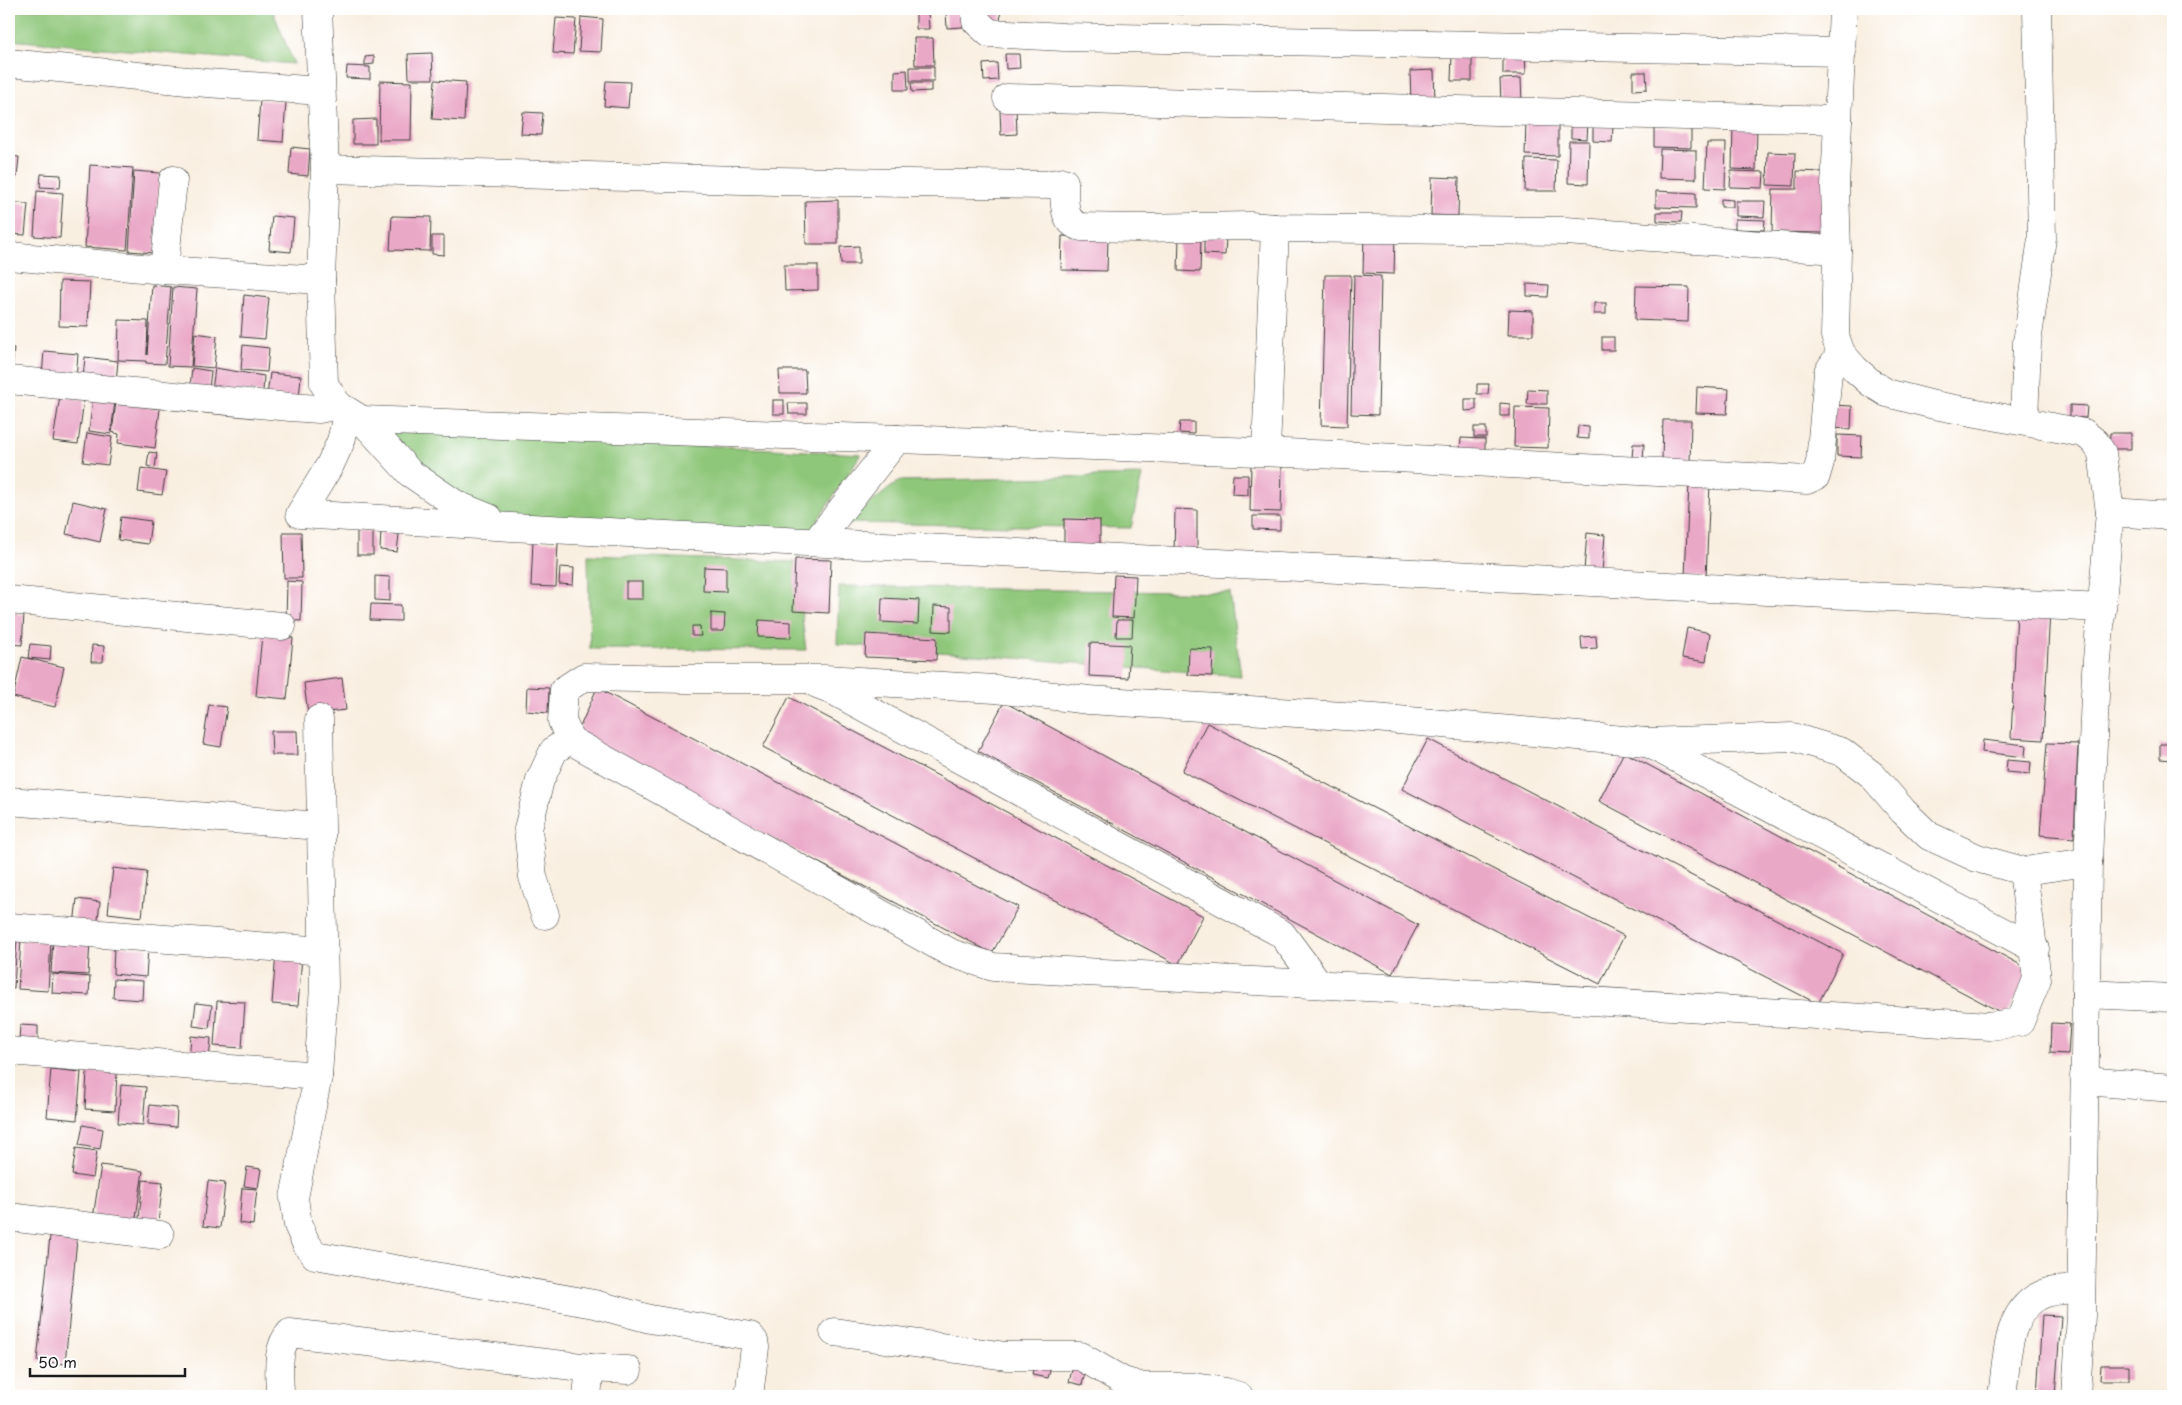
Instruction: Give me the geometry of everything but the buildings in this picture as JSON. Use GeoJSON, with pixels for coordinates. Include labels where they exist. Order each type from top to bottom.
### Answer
{"type":"FeatureCollection","features":[{"type":"Feature","properties":{"kind":"street"},"geometry":{"type":"LineString","coordinates":[[318,9],[325,169],[321,280],[324,384],[410,473],[457,506],[511,527]]}},
{"type":"Feature","properties":{"kind":"street"},"geometry":{"type":"LineString","coordinates":[[975,9],[976,21],[981,27],[989,33],[998,34],[1064,37],[1842,52]]}},
{"type":"Feature","properties":{"kind":"street"},"geometry":{"type":"LineString","coordinates":[[1843,9],[1835,187],[1835,336],[1841,353],[1871,383],[1887,393],[1934,405],[2084,433],[2095,442],[2102,453],[2110,512],[2096,671],[2088,862],[2081,1316],[2076,1396]]}},
{"type":"Feature","properties":{"kind":"street"},"geometry":{"type":"LineString","coordinates":[[2024,421],[2027,343],[2042,238],[2037,9]]}},
{"type":"Feature","properties":{"kind":"street"},"geometry":{"type":"LineString","coordinates":[[9,63],[207,83],[321,91]]}},
{"type":"Feature","properties":{"kind":"street"},"geometry":{"type":"LineString","coordinates":[[1007,98],[1838,120]]}},
{"type":"Feature","properties":{"kind":"street"},"geometry":{"type":"LineString","coordinates":[[325,169],[776,181],[1044,185],[1064,182],[1066,216],[1074,225],[1081,227],[1250,226],[1275,228],[1565,230],[1836,250]]}},
{"type":"Feature","properties":{"kind":"street"},"geometry":{"type":"LineString","coordinates":[[164,270],[172,180]]}},
{"type":"Feature","properties":{"kind":"street"},"geometry":{"type":"LineString","coordinates":[[1266,452],[1275,228]]}},
{"type":"Feature","properties":{"kind":"street"},"geometry":{"type":"LineString","coordinates":[[9,256],[164,270],[321,280]]}},
{"type":"Feature","properties":{"kind":"street"},"geometry":{"type":"LineString","coordinates":[[9,380],[290,408],[349,412],[897,438],[1266,452],[1807,480],[1816,476],[1820,462],[1828,372],[1841,353]]}},
{"type":"Feature","properties":{"kind":"street"},"geometry":{"type":"LineString","coordinates":[[349,412],[341,441],[330,465],[300,514],[511,527],[2102,608]]}},
{"type":"Feature","properties":{"kind":"street"},"geometry":{"type":"LineString","coordinates":[[816,542],[897,438]]}},
{"type":"Feature","properties":{"kind":"street"},"geometry":{"type":"LineString","coordinates":[[2110,512],[2173,516]]}},
{"type":"Feature","properties":{"kind":"street"},"geometry":{"type":"LineString","coordinates":[[9,600],[282,626]]}},
{"type":"Feature","properties":{"kind":"street"},"geometry":{"type":"LineString","coordinates":[[2022,871],[2037,979],[2020,1022],[1990,1026],[1319,984],[993,967],[959,956],[934,944],[570,740],[562,721],[564,690],[584,677],[804,679],[995,689],[1089,700],[1375,718],[1646,742],[1792,737],[1842,752],[1872,775],[1929,836],[1977,858],[2022,871],[2088,862]]}},
{"type":"Feature","properties":{"kind":"street"},"geometry":{"type":"LineString","coordinates":[[804,679],[830,689],[1282,934],[1319,984]]}},
{"type":"Feature","properties":{"kind":"street"},"geometry":{"type":"LineString","coordinates":[[318,719],[319,826],[324,950],[318,1076],[294,1198],[298,1225],[306,1243],[315,1255],[594,1304],[650,1319],[750,1336],[754,1341],[754,1347],[749,1396]]}},
{"type":"Feature","properties":{"kind":"street"},"geometry":{"type":"LineString","coordinates":[[545,915],[533,876],[528,829],[540,780],[554,750],[570,740]]}},
{"type":"Feature","properties":{"kind":"street"},"geometry":{"type":"LineString","coordinates":[[1646,742],[2034,949]]}},
{"type":"Feature","properties":{"kind":"street"},"geometry":{"type":"LineString","coordinates":[[9,801],[319,826]]}},
{"type":"Feature","properties":{"kind":"street"},"geometry":{"type":"LineString","coordinates":[[9,927],[324,950]]}},
{"type":"Feature","properties":{"kind":"street"},"geometry":{"type":"LineString","coordinates":[[2086,994],[2173,998]]}},
{"type":"Feature","properties":{"kind":"street"},"geometry":{"type":"LineString","coordinates":[[9,1051],[318,1076]]}},
{"type":"Feature","properties":{"kind":"street"},"geometry":{"type":"LineString","coordinates":[[2084,1076],[2097,1082],[2173,1088]]}},
{"type":"Feature","properties":{"kind":"street"},"geometry":{"type":"LineString","coordinates":[[9,1217],[160,1235]]}},
{"type":"Feature","properties":{"kind":"street"},"geometry":{"type":"LineString","coordinates":[[2002,1396],[2011,1336],[2016,1319],[2038,1296],[2059,1290],[2080,1289]]}},
{"type":"Feature","properties":{"kind":"street"},"geometry":{"type":"LineString","coordinates":[[834,1332],[1006,1356],[1080,1356],[1124,1381],[1143,1387],[1195,1387],[1239,1396]]}},
{"type":"Feature","properties":{"kind":"street"},"geometry":{"type":"LineString","coordinates":[[280,1396],[280,1350],[284,1339],[290,1333],[590,1368],[628,1370]]}},
{"type":"Feature","properties":{"kind":"street"},"geometry":{"type":"LineString","coordinates":[[587,1396],[590,1368]]}},
{"type":"Feature","properties":{"kind":"green space"},"geometry":{"type":"Polygon","coordinates":[[[9,9],[272,9],[294,64],[9,40],[9,9]]]}},
{"type":"Feature","properties":{"kind":"green space"},"geometry":{"type":"Polygon","coordinates":[[[374,427],[861,454],[808,535],[509,519],[455,493],[374,427]]]}},
{"type":"Feature","properties":{"kind":"green space"},"geometry":{"type":"Polygon","coordinates":[[[1142,475],[1131,528],[845,523],[899,481],[1142,475]]]}},
{"type":"Feature","properties":{"kind":"green space"},"geometry":{"type":"Polygon","coordinates":[[[588,555],[795,562],[806,650],[590,649],[588,555]]]}},
{"type":"Feature","properties":{"kind":"green space"},"geometry":{"type":"Polygon","coordinates":[[[839,586],[1230,593],[1241,676],[837,644],[839,586]]]}}]}
